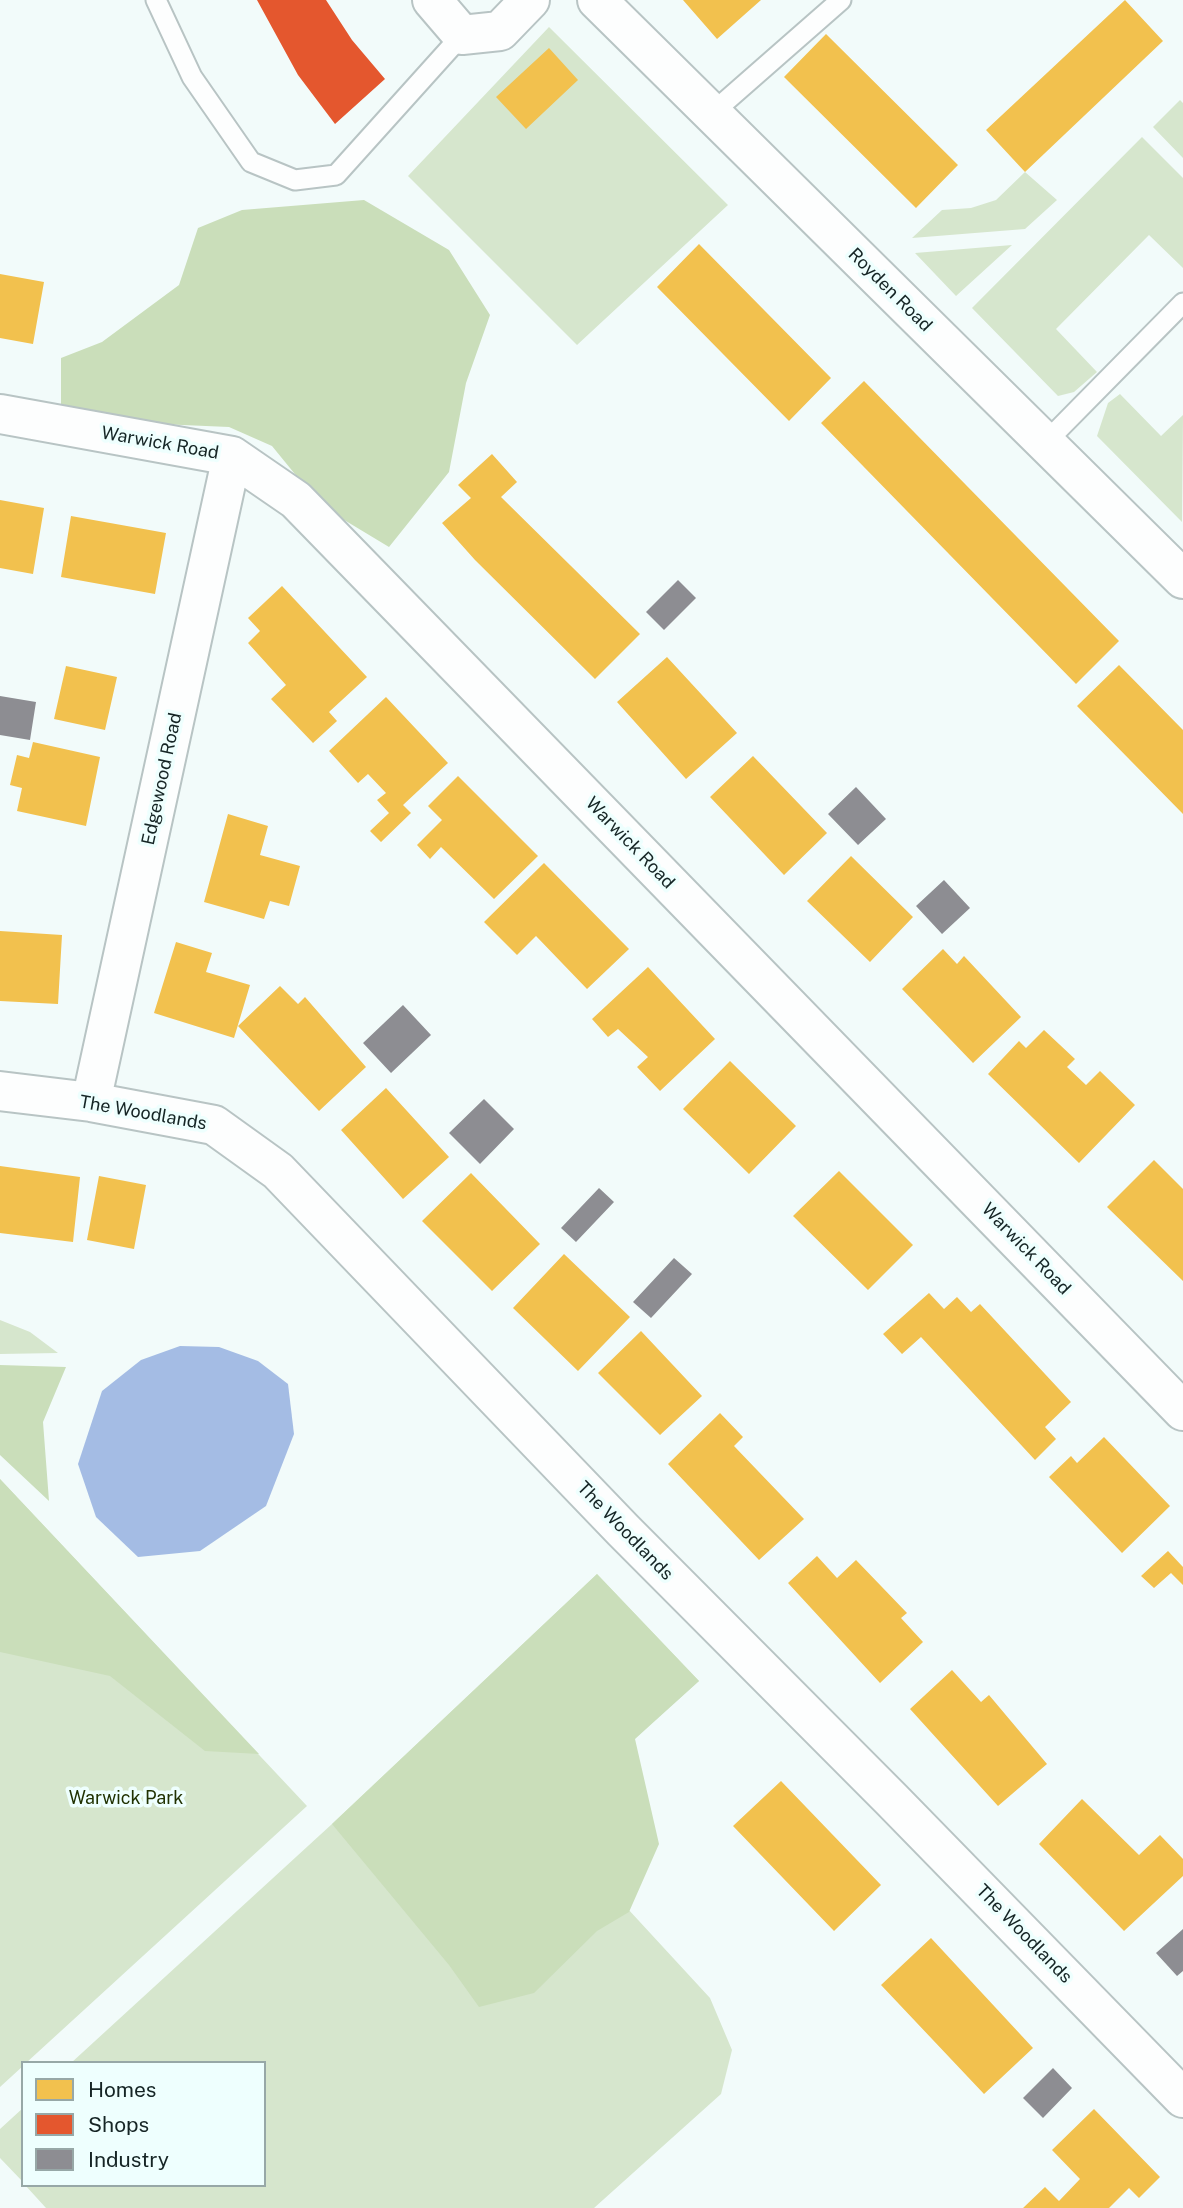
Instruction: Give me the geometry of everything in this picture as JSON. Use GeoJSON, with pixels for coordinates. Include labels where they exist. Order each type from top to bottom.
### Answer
{"type":"FeatureCollection","features":[{"type":"Feature","properties":{"kind":"street"},"geometry":{"type":"LineString","coordinates":[[432,0],[462,35],[500,31],[530,0]]}},
{"type":"Feature","properties":{"kind":"street","name":"Royden Road"},"geometry":{"type":"LineString","coordinates":[[597,0],[1183,579]]}},
{"type":"Feature","properties":{"kind":"street","name":"Warwick Road"},"geometry":{"type":"LineString","coordinates":[[0,414],[232,456],[296,500],[1183,1411]]}},
{"type":"Feature","properties":{"kind":"street","name":"Edgewood Road"},"geometry":{"type":"LineString","coordinates":[[91,1102],[232,456]]}},
{"type":"Feature","properties":{"kind":"street","name":"The Woodlands"},"geometry":{"type":"LineString","coordinates":[[0,1091],[91,1102],[214,1125],[278,1171],[623,1530],[1183,2098]]}},
{"type":"Feature","properties":{"kind":"lane"},"geometry":{"type":"LineString","coordinates":[[156,0],[191,77],[251,162],[295,180],[336,175],[462,35]]}},
{"type":"Feature","properties":{"kind":"lane"},"geometry":{"type":"LineString","coordinates":[[712,114],[841,0]]}},
{"type":"Feature","properties":{"kind":"lane"},"geometry":{"type":"LineString","coordinates":[[1045,443],[1183,303]]}},
{"type":"Feature","properties":{"kind":"green space"},"geometry":{"type":"Polygon","coordinates":[[[549,27],[728,205],[577,345],[408,176],[549,27]]]}},
{"type":"Feature","properties":{"kind":"green space"},"geometry":{"type":"Polygon","coordinates":[[[1180,100],[1183,103],[1183,158],[1153,127],[1180,100]]]}},
{"type":"Feature","properties":{"kind":"green space"},"geometry":{"type":"Polygon","coordinates":[[[1142,137],[1183,178],[1183,268],[1149,235],[1056,329],[1097,372],[1074,392],[1058,396],[972,308],[1142,137]]]}},
{"type":"Feature","properties":{"kind":"green space"},"geometry":{"type":"Polygon","coordinates":[[[1025,172],[1057,200],[1025,229],[912,238],[942,210],[971,208],[996,200],[1025,172]]]}},
{"type":"Feature","properties":{"kind":"green space"},"geometry":{"type":"Polygon","coordinates":[[[364,200],[449,250],[490,315],[466,383],[449,472],[389,547],[321,506],[272,446],[229,427],[136,423],[61,404],[61,358],[102,342],[179,285],[198,228],[242,210],[364,200]]]}},
{"type":"Feature","properties":{"kind":"green space"},"geometry":{"type":"Polygon","coordinates":[[[1012,245],[956,296],[915,253],[1012,245]]]}},
{"type":"Feature","properties":{"kind":"green space"},"geometry":{"type":"Polygon","coordinates":[[[1120,394],[1161,436],[1183,415],[1182,522],[1097,436],[1108,403],[1120,394]]]}},
{"type":"Feature","properties":{"kind":"green space"},"geometry":{"type":"Polygon","coordinates":[[[0,1320],[30,1332],[58,1353],[0,1354],[0,1320]]]}},
{"type":"Feature","properties":{"kind":"green space"},"geometry":{"type":"Polygon","coordinates":[[[0,1365],[66,1367],[43,1422],[49,1501],[0,1455],[0,1365]]]}},
{"type":"Feature","properties":{"kind":"green space","name":"Warwick Park"},"geometry":{"type":"Polygon","coordinates":[[[0,1479],[307,1806],[28,2061],[21,2061],[21,2068],[0,2087],[0,1479]]]}},
{"type":"Feature","properties":{"kind":"green space"},"geometry":{"type":"Polygon","coordinates":[[[0,1479],[259,1754],[205,1751],[110,1676],[0,1652],[0,1479]]]}},
{"type":"Feature","properties":{"kind":"green space"},"geometry":{"type":"Polygon","coordinates":[[[597,1574],[699,1681],[545,1819],[710,1998],[732,2050],[721,2094],[594,2208],[46,2208],[27,2187],[266,2187],[266,2061],[73,2061],[332,1824],[597,1574]]]}},
{"type":"Feature","properties":{"kind":"green space"},"geometry":{"type":"Polygon","coordinates":[[[597,1574],[699,1681],[635,1739],[659,1844],[629,1912],[597,1931],[534,1993],[479,2007],[449,1965],[332,1824],[597,1574]]]}},
{"type":"Feature","properties":{"kind":"green space"},"geometry":{"type":"Polygon","coordinates":[[[21,2110],[21,2180],[0,2158],[0,2129],[21,2110]]]}},
{"type":"Feature","properties":{"kind":"water"},"geometry":{"type":"Polygon","coordinates":[[[180,1346],[219,1347],[258,1361],[288,1384],[294,1434],[266,1506],[200,1551],[138,1557],[96,1517],[78,1464],[102,1391],[141,1360],[180,1346]]]}},
{"type":"Feature","properties":{"kind":"building: Homes"},"geometry":{"type":"Polygon","coordinates":[[[683,0],[761,0],[717,39],[683,0]]]}},
{"type":"Feature","properties":{"kind":"building: Homes"},"geometry":{"type":"Polygon","coordinates":[[[1125,0],[1163,41],[1025,172],[986,130],[1125,0]]]}},
{"type":"Feature","properties":{"kind":"building: Homes"},"geometry":{"type":"Polygon","coordinates":[[[826,34],[958,165],[916,208],[784,77],[826,34]]]}},
{"type":"Feature","properties":{"kind":"building: Homes"},"geometry":{"type":"Polygon","coordinates":[[[549,48],[578,80],[526,129],[496,97],[549,48]]]}},
{"type":"Feature","properties":{"kind":"building: Homes"},"geometry":{"type":"Polygon","coordinates":[[[699,244],[831,378],[789,421],[657,287],[699,244]]]}},
{"type":"Feature","properties":{"kind":"building: Homes"},"geometry":{"type":"Polygon","coordinates":[[[0,274],[44,282],[33,344],[0,338],[0,274]]]}},
{"type":"Feature","properties":{"kind":"building: Homes"},"geometry":{"type":"Polygon","coordinates":[[[864,381],[1119,641],[1076,684],[821,423],[864,381]]]}},
{"type":"Feature","properties":{"kind":"building: Homes"},"geometry":{"type":"Polygon","coordinates":[[[492,454],[517,482],[501,497],[640,634],[595,679],[475,560],[442,523],[471,498],[458,485],[492,454]]]}},
{"type":"Feature","properties":{"kind":"building: Homes"},"geometry":{"type":"Polygon","coordinates":[[[0,500],[44,508],[33,574],[0,568],[0,500]]]}},
{"type":"Feature","properties":{"kind":"building: Homes"},"geometry":{"type":"Polygon","coordinates":[[[71,516],[166,533],[155,594],[61,577],[71,516]]]}},
{"type":"Feature","properties":{"kind":"building: Homes"},"geometry":{"type":"Polygon","coordinates":[[[282,586],[367,677],[329,712],[337,721],[313,743],[271,699],[286,685],[248,643],[260,631],[248,618],[282,586]]]}},
{"type":"Feature","properties":{"kind":"building: Homes"},"geometry":{"type":"Polygon","coordinates":[[[667,657],[737,733],[686,779],[617,702],[667,657]]]}},
{"type":"Feature","properties":{"kind":"building: Homes"},"geometry":{"type":"Polygon","coordinates":[[[1119,665],[1183,730],[1183,814],[1077,706],[1119,665]]]}},
{"type":"Feature","properties":{"kind":"building: Homes"},"geometry":{"type":"Polygon","coordinates":[[[66,666],[117,677],[105,730],[54,719],[66,666]]]}},
{"type":"Feature","properties":{"kind":"building: Homes"},"geometry":{"type":"Polygon","coordinates":[[[386,697],[448,763],[403,805],[411,813],[381,842],[370,831],[389,813],[377,800],[386,793],[368,774],[358,783],[329,751],[386,697]]]}},
{"type":"Feature","properties":{"kind":"building: Homes"},"geometry":{"type":"Polygon","coordinates":[[[33,742],[100,757],[86,826],[17,811],[22,788],[10,785],[17,755],[29,758],[33,742]]]}},
{"type":"Feature","properties":{"kind":"building: Homes"},"geometry":{"type":"Polygon","coordinates":[[[753,756],[827,833],[784,875],[710,797],[753,756]]]}},
{"type":"Feature","properties":{"kind":"building: Homes"},"geometry":{"type":"Polygon","coordinates":[[[458,776],[538,856],[494,899],[441,847],[430,859],[417,845],[442,820],[428,806],[458,776]]]}},
{"type":"Feature","properties":{"kind":"building: Homes"},"geometry":{"type":"Polygon","coordinates":[[[228,814],[268,826],[260,855],[300,866],[289,906],[270,901],[264,919],[204,902],[228,814]]]}},
{"type":"Feature","properties":{"kind":"building: Homes"},"geometry":{"type":"Polygon","coordinates":[[[851,856],[913,917],[870,962],[807,901],[851,856]]]}},
{"type":"Feature","properties":{"kind":"building: Homes"},"geometry":{"type":"Polygon","coordinates":[[[544,863],[629,949],[587,989],[536,936],[517,955],[484,922],[544,863]]]}},
{"type":"Feature","properties":{"kind":"building: Homes"},"geometry":{"type":"Polygon","coordinates":[[[0,931],[62,935],[58,1004],[0,1001],[0,931]]]}},
{"type":"Feature","properties":{"kind":"building: Homes"},"geometry":{"type":"Polygon","coordinates":[[[176,942],[212,953],[206,972],[250,985],[234,1038],[154,1013],[176,942]]]}},
{"type":"Feature","properties":{"kind":"building: Homes"},"geometry":{"type":"Polygon","coordinates":[[[943,949],[957,964],[964,956],[1021,1017],[973,1063],[902,989],[943,949]]]}},
{"type":"Feature","properties":{"kind":"building: Homes"},"geometry":{"type":"Polygon","coordinates":[[[648,967],[715,1039],[660,1091],[637,1067],[648,1057],[618,1029],[608,1037],[592,1019],[648,967]]]}},
{"type":"Feature","properties":{"kind":"building: Homes"},"geometry":{"type":"Polygon","coordinates":[[[280,986],[298,1004],[305,997],[366,1067],[319,1111],[238,1026],[280,986]]]}},
{"type":"Feature","properties":{"kind":"building: Homes"},"geometry":{"type":"Polygon","coordinates":[[[1044,1030],[1075,1059],[1067,1067],[1086,1085],[1100,1071],[1135,1105],[1079,1163],[988,1074],[1019,1041],[1026,1048],[1044,1030]]]}},
{"type":"Feature","properties":{"kind":"building: Homes"},"geometry":{"type":"Polygon","coordinates":[[[730,1061],[796,1126],[749,1174],[683,1109],[730,1061]]]}},
{"type":"Feature","properties":{"kind":"building: Homes"},"geometry":{"type":"Polygon","coordinates":[[[386,1088],[449,1157],[403,1199],[341,1130],[386,1088]]]}},
{"type":"Feature","properties":{"kind":"building: Homes"},"geometry":{"type":"Polygon","coordinates":[[[1154,1160],[1183,1189],[1183,1281],[1107,1207],[1154,1160]]]}},
{"type":"Feature","properties":{"kind":"building: Homes"},"geometry":{"type":"Polygon","coordinates":[[[0,1166],[80,1177],[73,1242],[0,1233],[0,1166]]]}},
{"type":"Feature","properties":{"kind":"building: Homes"},"geometry":{"type":"Polygon","coordinates":[[[839,1171],[913,1245],[868,1290],[793,1216],[839,1171]]]}},
{"type":"Feature","properties":{"kind":"building: Homes"},"geometry":{"type":"Polygon","coordinates":[[[471,1173],[540,1244],[492,1291],[422,1221],[471,1173]]]}},
{"type":"Feature","properties":{"kind":"building: Homes"},"geometry":{"type":"Polygon","coordinates":[[[99,1176],[146,1185],[134,1249],[87,1240],[99,1176]]]}},
{"type":"Feature","properties":{"kind":"building: Homes"},"geometry":{"type":"Polygon","coordinates":[[[564,1254],[630,1317],[578,1371],[513,1308],[564,1254]]]}},
{"type":"Feature","properties":{"kind":"building: Homes"},"geometry":{"type":"Polygon","coordinates":[[[929,1293],[944,1309],[957,1297],[971,1312],[980,1304],[1071,1402],[1045,1427],[1056,1439],[1035,1460],[921,1337],[902,1354],[883,1334],[929,1293]]]}},
{"type":"Feature","properties":{"kind":"building: Homes"},"geometry":{"type":"Polygon","coordinates":[[[641,1331],[702,1396],[660,1435],[598,1373],[641,1331]]]}},
{"type":"Feature","properties":{"kind":"building: Homes"},"geometry":{"type":"Polygon","coordinates":[[[720,1413],[743,1437],[734,1446],[804,1519],[759,1560],[668,1464],[720,1413]]]}},
{"type":"Feature","properties":{"kind":"building: Homes"},"geometry":{"type":"Polygon","coordinates":[[[1104,1437],[1170,1506],[1122,1553],[1049,1477],[1071,1456],[1077,1463],[1104,1437]]]}},
{"type":"Feature","properties":{"kind":"building: Homes"},"geometry":{"type":"Polygon","coordinates":[[[1168,1551],[1183,1567],[1183,1585],[1171,1573],[1154,1588],[1141,1576],[1168,1551]]]}},
{"type":"Feature","properties":{"kind":"building: Homes"},"geometry":{"type":"Polygon","coordinates":[[[817,1556],[837,1578],[856,1560],[907,1613],[901,1618],[923,1642],[880,1683],[788,1583],[817,1556]]]}},
{"type":"Feature","properties":{"kind":"building: Homes"},"geometry":{"type":"Polygon","coordinates":[[[952,1670],[981,1702],[989,1695],[1047,1764],[998,1806],[910,1709],[952,1670]]]}},
{"type":"Feature","properties":{"kind":"building: Homes"},"geometry":{"type":"Polygon","coordinates":[[[781,1781],[881,1885],[834,1931],[733,1826],[781,1781]]]}},
{"type":"Feature","properties":{"kind":"building: Homes"},"geometry":{"type":"Polygon","coordinates":[[[1082,1799],[1139,1855],[1160,1835],[1183,1859],[1183,1876],[1124,1931],[1039,1844],[1082,1799]]]}},
{"type":"Feature","properties":{"kind":"building: Homes"},"geometry":{"type":"Polygon","coordinates":[[[931,1938],[1033,2048],[984,2094],[881,1985],[931,1938]]]}},
{"type":"Feature","properties":{"kind":"building: Homes"},"geometry":{"type":"Polygon","coordinates":[[[1094,2109],[1160,2177],[1139,2198],[1129,2188],[1109,2208],[1023,2208],[1045,2187],[1059,2201],[1080,2179],[1052,2150],[1094,2109]]]}},
{"type":"Feature","properties":{"kind":"building: Shops"},"geometry":{"type":"Polygon","coordinates":[[[257,0],[326,0],[352,40],[385,79],[335,124],[298,75],[257,0]]]}},
{"type":"Feature","properties":{"kind":"building: Industry"},"geometry":{"type":"Polygon","coordinates":[[[678,580],[696,598],[664,630],[646,612],[678,580]]]}},
{"type":"Feature","properties":{"kind":"building: Industry"},"geometry":{"type":"Polygon","coordinates":[[[0,696],[36,702],[30,740],[0,735],[0,696]]]}},
{"type":"Feature","properties":{"kind":"building: Industry"},"geometry":{"type":"Polygon","coordinates":[[[856,787],[886,819],[858,845],[828,814],[856,787]]]}},
{"type":"Feature","properties":{"kind":"building: Industry"},"geometry":{"type":"Polygon","coordinates":[[[944,880],[970,908],[942,934],[916,906],[944,880]]]}},
{"type":"Feature","properties":{"kind":"building: Industry"},"geometry":{"type":"Polygon","coordinates":[[[403,1005],[431,1035],[391,1073],[363,1043],[403,1005]]]}},
{"type":"Feature","properties":{"kind":"building: Industry"},"geometry":{"type":"Polygon","coordinates":[[[484,1099],[514,1129],[480,1164],[449,1133],[484,1099]]]}},
{"type":"Feature","properties":{"kind":"building: Industry"},"geometry":{"type":"Polygon","coordinates":[[[599,1188],[614,1202],[576,1242],[561,1228],[599,1188]]]}},
{"type":"Feature","properties":{"kind":"building: Industry"},"geometry":{"type":"Polygon","coordinates":[[[674,1258],[692,1274],[651,1318],[633,1302],[674,1258]]]}},
{"type":"Feature","properties":{"kind":"building: Industry"},"geometry":{"type":"Polygon","coordinates":[[[1183,1929],[1183,1971],[1177,1976],[1156,1953],[1183,1929]]]}},
{"type":"Feature","properties":{"kind":"building: Industry"},"geometry":{"type":"Polygon","coordinates":[[[1053,2068],[1072,2088],[1043,2118],[1023,2098],[1053,2068]]]}}]}
